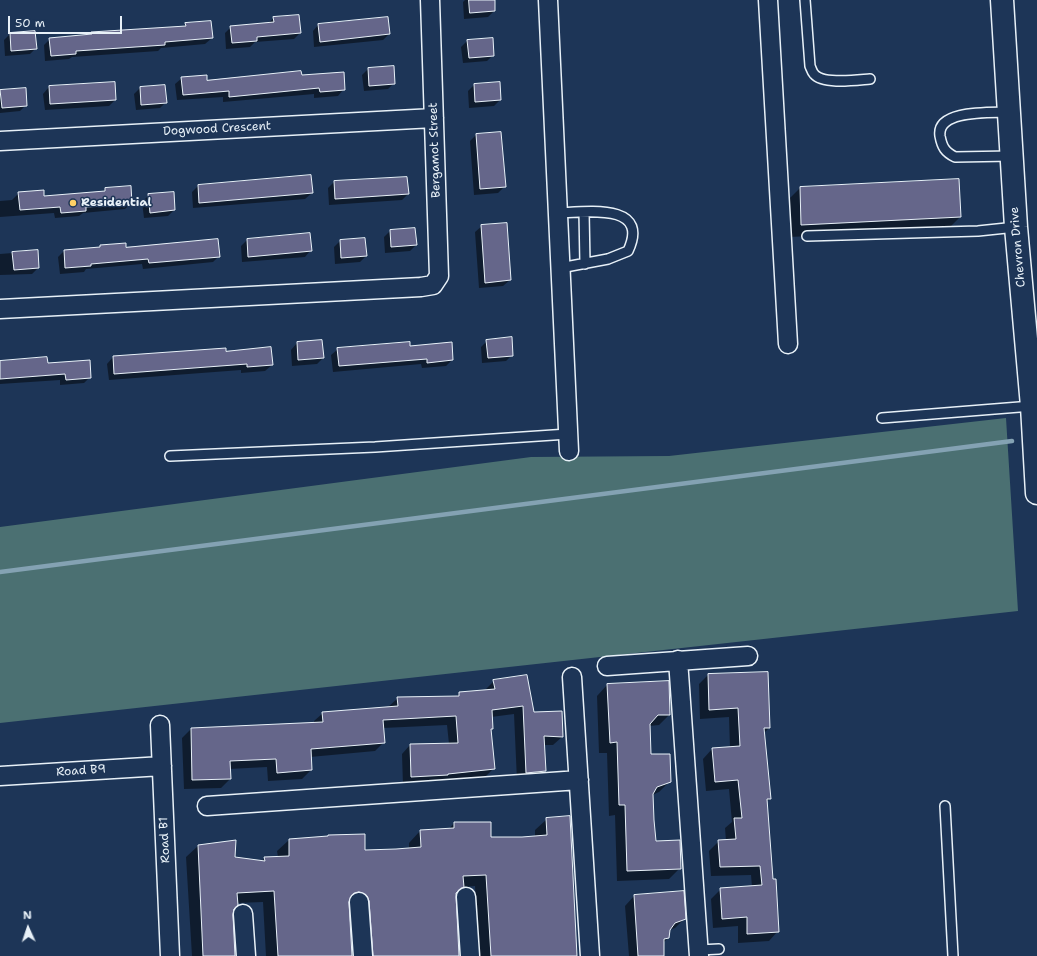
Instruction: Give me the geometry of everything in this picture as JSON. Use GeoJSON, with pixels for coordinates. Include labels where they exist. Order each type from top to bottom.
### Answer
{"type":"FeatureCollection","features":[{"type":"Feature","properties":{"kind":"main road","name":"Chevron Drive"},"geometry":{"type":"LineString","coordinates":[[1002,0],[1016,227],[1032,406],[1037,493]]}},
{"type":"Feature","properties":{"kind":"street","name":"Bergamot Street"},"geometry":{"type":"LineString","coordinates":[[0,309],[421,287],[433,285],[439,276],[430,0]]}},
{"type":"Feature","properties":{"kind":"street"},"geometry":{"type":"LineString","coordinates":[[548,0],[568,442]]}},
{"type":"Feature","properties":{"kind":"street"},"geometry":{"type":"LineString","coordinates":[[768,0],[788,344]]}},
{"type":"Feature","properties":{"kind":"street","name":"Dogwood Crescent"},"geometry":{"type":"LineString","coordinates":[[0,141],[434,118]]}},
{"type":"Feature","properties":{"kind":"street"},"geometry":{"type":"LineString","coordinates":[[607,666],[748,656]]}},
{"type":"Feature","properties":{"kind":"street"},"geometry":{"type":"LineString","coordinates":[[678,660],[699,953]]}},
{"type":"Feature","properties":{"kind":"street"},"geometry":{"type":"LineString","coordinates":[[572,677],[590,956]]}},
{"type":"Feature","properties":{"kind":"street","name":"Road B1"},"geometry":{"type":"LineString","coordinates":[[160,725],[170,956]]}},
{"type":"Feature","properties":{"kind":"street","name":"Road B9"},"geometry":{"type":"LineString","coordinates":[[0,776],[162,766]]}},
{"type":"Feature","properties":{"kind":"street"},"geometry":{"type":"LineString","coordinates":[[207,806],[578,780]]}},
{"type":"Feature","properties":{"kind":"street"},"geometry":{"type":"LineString","coordinates":[[466,897],[470,956]]}},
{"type":"Feature","properties":{"kind":"street"},"geometry":{"type":"LineString","coordinates":[[359,902],[363,956]]}},
{"type":"Feature","properties":{"kind":"street"},"geometry":{"type":"LineString","coordinates":[[243,914],[246,956]]}},
{"type":"Feature","properties":{"kind":"lane"},"geometry":{"type":"LineString","coordinates":[[805,0],[810,66],[814,75],[823,79],[841,81],[870,79]]}},
{"type":"Feature","properties":{"kind":"lane"},"geometry":{"type":"LineString","coordinates":[[1009,112],[956,116],[945,121],[940,131],[942,147],[955,157],[1012,156]]}},
{"type":"Feature","properties":{"kind":"lane"},"geometry":{"type":"LineString","coordinates":[[584,212],[585,264]]}},
{"type":"Feature","properties":{"kind":"lane"},"geometry":{"type":"LineString","coordinates":[[557,213],[598,212],[622,216],[628,219],[633,227],[632,242],[628,251],[608,260],[560,268]]}},
{"type":"Feature","properties":{"kind":"lane"},"geometry":{"type":"LineString","coordinates":[[807,236],[978,231],[1016,227]]}},
{"type":"Feature","properties":{"kind":"lane"},"geometry":{"type":"LineString","coordinates":[[882,418],[1032,406]]}},
{"type":"Feature","properties":{"kind":"lane"},"geometry":{"type":"LineString","coordinates":[[170,456],[374,447],[568,442]]}},
{"type":"Feature","properties":{"kind":"lane"},"geometry":{"type":"LineString","coordinates":[[945,806],[953,956]]}},
{"type":"Feature","properties":{"kind":"lane"},"geometry":{"type":"LineString","coordinates":[[699,953],[719,949]]}},
{"type":"Feature","properties":{"kind":"green space"},"geometry":{"type":"Polygon","coordinates":[[[1006,418],[1018,611],[0,723],[0,527],[531,457],[669,456],[1006,418]]]}},
{"type":"Feature","properties":{"kind":"building"},"geometry":{"type":"Polygon","coordinates":[[[469,0],[495,0],[495,11],[470,13],[469,0]]]}},
{"type":"Feature","properties":{"kind":"building"},"geometry":{"type":"Polygon","coordinates":[[[299,15],[301,33],[257,37],[257,41],[232,43],[230,26],[274,22],[273,17],[299,15]]]}},
{"type":"Feature","properties":{"kind":"building"},"geometry":{"type":"Polygon","coordinates":[[[388,17],[390,34],[320,42],[318,24],[388,17]]]}},
{"type":"Feature","properties":{"kind":"building"},"geometry":{"type":"Polygon","coordinates":[[[211,21],[213,38],[165,42],[165,45],[76,51],[76,54],[51,56],[49,38],[92,34],[91,32],[186,26],[185,23],[211,21]]]}},
{"type":"Feature","properties":{"kind":"building"},"geometry":{"type":"Polygon","coordinates":[[[35,31],[37,49],[11,51],[10,33],[35,31]]]}},
{"type":"Feature","properties":{"kind":"building"},"geometry":{"type":"Polygon","coordinates":[[[493,38],[494,56],[469,58],[467,40],[493,38]]]}},
{"type":"Feature","properties":{"kind":"building"},"geometry":{"type":"Polygon","coordinates":[[[394,66],[395,84],[369,86],[368,68],[394,66]]]}},
{"type":"Feature","properties":{"kind":"building"},"geometry":{"type":"Polygon","coordinates":[[[301,71],[302,75],[344,72],[345,90],[320,92],[319,88],[229,97],[229,91],[183,95],[181,77],[207,75],[207,80],[301,71]]]}},
{"type":"Feature","properties":{"kind":"building"},"geometry":{"type":"Polygon","coordinates":[[[115,82],[116,100],[50,104],[49,86],[115,82]]]}},
{"type":"Feature","properties":{"kind":"building"},"geometry":{"type":"Polygon","coordinates":[[[500,82],[501,100],[475,102],[474,84],[500,82]]]}},
{"type":"Feature","properties":{"kind":"building"},"geometry":{"type":"Polygon","coordinates":[[[165,85],[167,103],[141,105],[140,87],[165,85]]]}},
{"type":"Feature","properties":{"kind":"building"},"geometry":{"type":"Polygon","coordinates":[[[26,88],[27,106],[2,108],[0,90],[26,88]]]}},
{"type":"Feature","properties":{"kind":"building"},"geometry":{"type":"Polygon","coordinates":[[[501,132],[506,187],[480,189],[476,134],[501,132]]]}},
{"type":"Feature","properties":{"kind":"building"},"geometry":{"type":"Polygon","coordinates":[[[311,175],[313,193],[199,203],[198,185],[311,175]]]}},
{"type":"Feature","properties":{"kind":"building"},"geometry":{"type":"Polygon","coordinates":[[[407,177],[409,194],[335,199],[334,181],[407,177]]]}},
{"type":"Feature","properties":{"kind":"building"},"geometry":{"type":"Polygon","coordinates":[[[959,179],[961,217],[801,225],[800,187],[959,179]]]}},
{"type":"Feature","properties":{"kind":"building"},"geometry":{"type":"Polygon","coordinates":[[[131,186],[132,204],[86,207],[86,211],[61,213],[60,207],[20,210],[18,192],[44,190],[44,196],[105,191],[105,188],[131,186]]]}},
{"type":"Feature","properties":{"kind":"building"},"geometry":{"type":"Polygon","coordinates":[[[174,192],[175,210],[150,213],[148,194],[174,192]]]}},
{"type":"Feature","properties":{"kind":"building"},"geometry":{"type":"Polygon","coordinates":[[[507,223],[511,280],[485,283],[481,225],[507,223]]]}},
{"type":"Feature","properties":{"kind":"building"},"geometry":{"type":"Polygon","coordinates":[[[415,228],[417,245],[391,247],[390,230],[415,228]]]}},
{"type":"Feature","properties":{"kind":"building"},"geometry":{"type":"Polygon","coordinates":[[[310,233],[312,251],[248,257],[247,239],[310,233]]]}},
{"type":"Feature","properties":{"kind":"building"},"geometry":{"type":"Polygon","coordinates":[[[365,238],[367,256],[341,258],[340,240],[365,238]]]}},
{"type":"Feature","properties":{"kind":"building"},"geometry":{"type":"Polygon","coordinates":[[[218,239],[220,257],[149,263],[148,259],[65,268],[64,250],[126,243],[126,247],[218,239]]]}},
{"type":"Feature","properties":{"kind":"building"},"geometry":{"type":"Polygon","coordinates":[[[38,250],[39,268],[14,270],[12,252],[38,250]]]}},
{"type":"Feature","properties":{"kind":"building"},"geometry":{"type":"Polygon","coordinates":[[[512,337],[513,356],[488,358],[486,340],[512,337]]]}},
{"type":"Feature","properties":{"kind":"building"},"geometry":{"type":"Polygon","coordinates":[[[322,340],[324,358],[298,360],[297,342],[322,340]]]}},
{"type":"Feature","properties":{"kind":"building"},"geometry":{"type":"Polygon","coordinates":[[[410,342],[410,346],[452,342],[453,360],[427,363],[427,359],[339,366],[337,348],[410,342]]]}},
{"type":"Feature","properties":{"kind":"building"},"geometry":{"type":"Polygon","coordinates":[[[271,347],[273,365],[247,367],[247,364],[114,374],[113,356],[226,348],[226,351],[271,347]]]}},
{"type":"Feature","properties":{"kind":"building"},"geometry":{"type":"Polygon","coordinates":[[[47,357],[48,363],[90,360],[91,378],[66,380],[65,374],[0,379],[0,361],[47,357]]]}},
{"type":"Feature","properties":{"kind":"building"},"geometry":{"type":"Polygon","coordinates":[[[768,672],[770,728],[764,728],[771,799],[767,799],[773,879],[776,879],[779,932],[747,934],[747,917],[722,919],[720,888],[762,885],[760,866],[720,867],[718,840],[736,839],[734,818],[742,818],[738,780],[715,782],[712,748],[740,746],[738,708],[709,710],[708,674],[768,672]]]}},
{"type":"Feature","properties":{"kind":"building"},"geometry":{"type":"Polygon","coordinates":[[[527,675],[534,712],[562,711],[563,737],[544,736],[546,771],[526,773],[523,706],[492,710],[493,729],[491,729],[495,769],[448,775],[411,777],[410,744],[458,743],[456,716],[383,720],[385,743],[311,749],[312,770],[277,773],[276,759],[230,761],[231,779],[192,780],[191,728],[323,722],[322,712],[398,706],[397,697],[459,696],[459,692],[495,689],[493,680],[527,675]]]}},
{"type":"Feature","properties":{"kind":"building"},"geometry":{"type":"Polygon","coordinates":[[[669,681],[670,715],[658,715],[650,724],[651,754],[670,754],[671,782],[657,787],[653,794],[654,820],[656,841],[680,840],[681,869],[627,871],[625,805],[619,805],[617,742],[610,743],[607,684],[669,681]]]}},
{"type":"Feature","properties":{"kind":"building"},"geometry":{"type":"Polygon","coordinates":[[[570,816],[577,956],[491,956],[486,875],[463,876],[464,887],[456,893],[459,956],[373,956],[369,901],[367,896],[359,892],[353,894],[349,902],[352,956],[278,956],[274,891],[237,893],[238,905],[234,909],[233,915],[235,956],[203,956],[198,845],[236,840],[235,857],[265,861],[264,857],[289,856],[289,839],[328,835],[365,834],[365,850],[421,847],[420,830],[454,828],[454,822],[491,822],[491,837],[522,837],[547,835],[546,818],[570,816]]]}},
{"type":"Feature","properties":{"kind":"building"},"geometry":{"type":"Polygon","coordinates":[[[684,891],[686,919],[675,923],[670,930],[669,938],[664,939],[664,956],[638,956],[634,895],[684,891]]]}},
{"type":"Feature","properties":{"kind":"waterway"},"geometry":{"type":"LineString","coordinates":[[0,572],[1012,441]]}},
{"type":"Feature","properties":{"kind":"place","name":"Residential"},"geometry":{"type":"Point","coordinates":[73,203]}}]}
